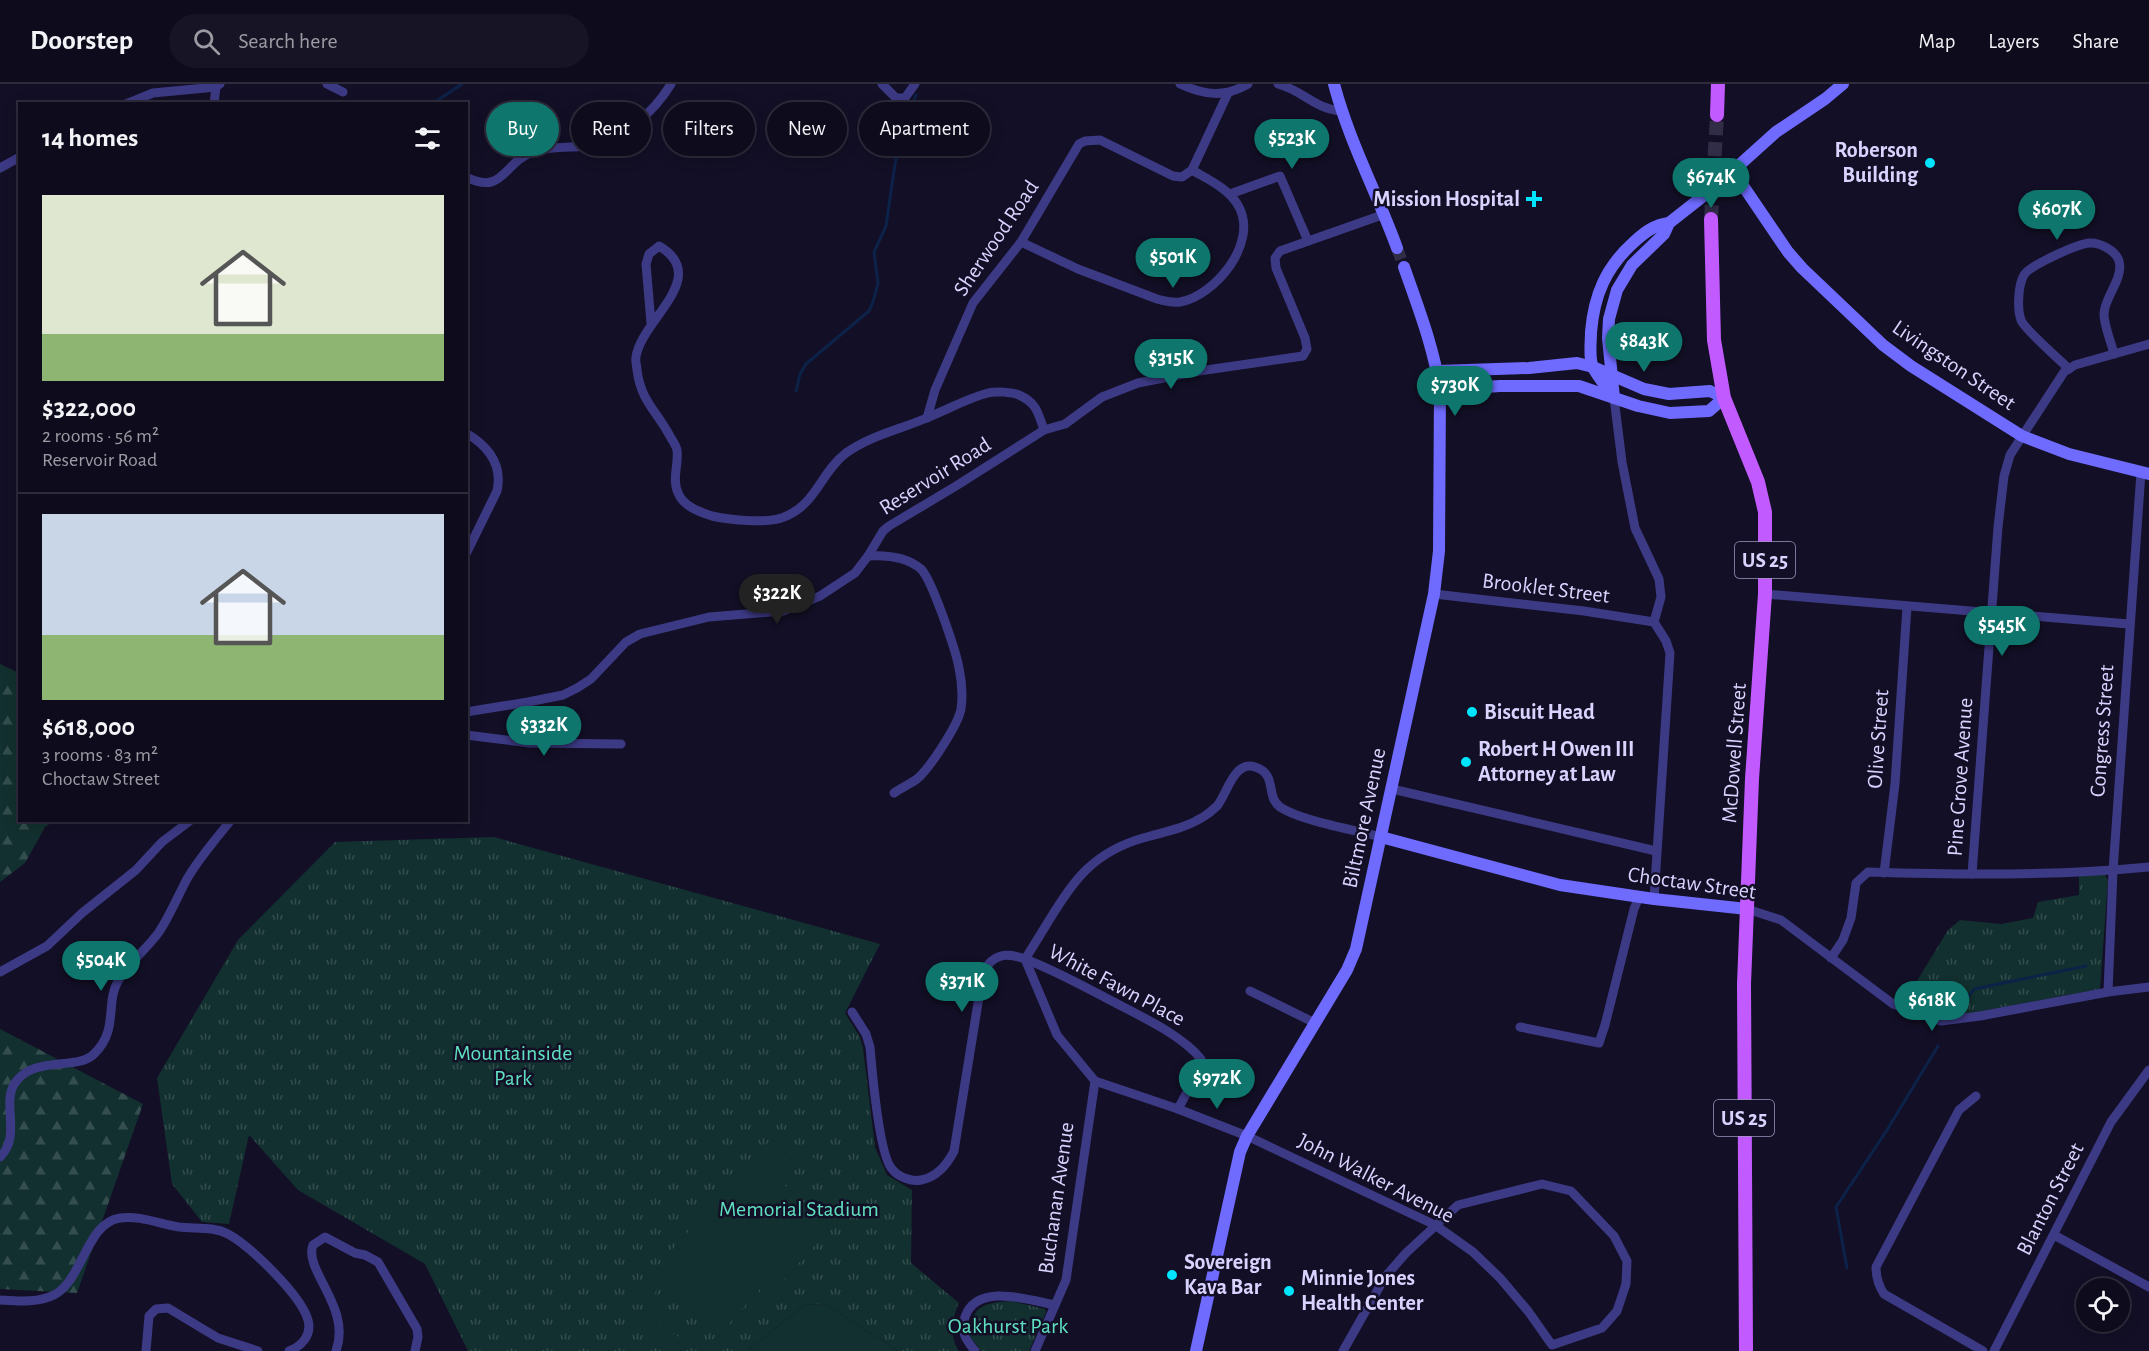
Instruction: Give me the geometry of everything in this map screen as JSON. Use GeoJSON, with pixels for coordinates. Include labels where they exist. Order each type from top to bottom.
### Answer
{"type":"FeatureCollection","features":[{"type":"Feature","properties":{"kind":"main road"},"geometry":{"type":"LineString","coordinates":[[1717,115],[1718,84]]}},
{"type":"Feature","properties":{"kind":"main road","name":"McDowell Street"},"geometry":{"type":"LineString","coordinates":[[1711,219],[1714,340],[1724,398],[1758,482],[1765,512],[1765,594],[1752,779],[1744,984],[1746,1351]]}},
{"type":"Feature","properties":{"kind":"street"},"geometry":{"type":"LineString","coordinates":[[327,84],[343,92]]}},
{"type":"Feature","properties":{"kind":"street"},"geometry":{"type":"LineString","coordinates":[[468,178],[487,184],[497,181],[517,161],[530,153],[550,147],[588,146],[606,142],[645,115],[665,94],[670,84]]}},
{"type":"Feature","properties":{"kind":"street"},"geometry":{"type":"LineString","coordinates":[[882,84],[896,98],[904,98],[915,84]]}},
{"type":"Feature","properties":{"kind":"street"},"geometry":{"type":"LineString","coordinates":[[1180,84],[1205,93],[1228,93],[1248,84]]}},
{"type":"Feature","properties":{"kind":"street"},"geometry":{"type":"LineString","coordinates":[[1278,84],[1291,89],[1320,107],[1341,111]]}},
{"type":"Feature","properties":{"kind":"street"},"geometry":{"type":"LineString","coordinates":[[1334,84],[1341,111],[1385,214],[1396,248]]}},
{"type":"Feature","properties":{"kind":"street"},"geometry":{"type":"LineString","coordinates":[[1654,899],[1670,653],[1666,641],[1654,622],[1661,597],[1659,579],[1635,528],[1622,462],[1608,338],[1609,319],[1617,290],[1632,265],[1664,234],[1669,223],[1733,171],[1776,132],[1843,84]]}},
{"type":"Feature","properties":{"kind":"street"},"geometry":{"type":"LineString","coordinates":[[131,102],[153,93],[218,85],[214,102]]}},
{"type":"Feature","properties":{"kind":"street"},"geometry":{"type":"LineString","coordinates":[[1021,242],[1078,269],[1156,299],[1180,302],[1194,296],[1219,278],[1230,266],[1245,232],[1244,219],[1239,206],[1230,194],[1192,170],[1228,93]]}},
{"type":"Feature","properties":{"kind":"street","name":"Sherwood Road"},"geometry":{"type":"LineString","coordinates":[[927,418],[934,390],[973,303],[1021,242],[1076,148],[1085,141],[1100,140],[1173,176],[1182,177],[1192,170]]}},
{"type":"Feature","properties":{"kind":"street"},"geometry":{"type":"LineString","coordinates":[[0,168],[18,158]]}},
{"type":"Feature","properties":{"kind":"street","name":"Livingston Street"},"geometry":{"type":"LineString","coordinates":[[1733,171],[1788,252],[1819,286],[1883,345],[1911,366],[2022,436],[2069,454],[2145,473]]}},
{"type":"Feature","properties":{"kind":"street"},"geometry":{"type":"LineString","coordinates":[[1230,194],[1280,176],[1308,241],[1385,214]]}},
{"type":"Feature","properties":{"kind":"street"},"geometry":{"type":"LineString","coordinates":[[1614,398],[1593,367],[1591,345],[1595,300],[1618,256],[1642,234],[1657,225],[1669,223]]}},
{"type":"Feature","properties":{"kind":"street","name":"Reservoir Road"},"geometry":{"type":"LineString","coordinates":[[468,712],[563,695],[591,679],[627,642],[640,634],[709,617],[783,611],[820,596],[855,573],[868,556],[876,540],[889,526],[1044,430],[1065,424],[1102,397],[1138,383],[1199,371],[1303,356],[1306,349],[1305,338],[1276,268],[1275,258],[1280,251],[1308,241]]}},
{"type":"Feature","properties":{"kind":"street"},"geometry":{"type":"LineString","coordinates":[[2114,354],[2104,312],[2119,273],[2119,261],[2113,252],[2102,245],[2089,243],[2042,261],[2028,269],[2022,277],[2019,303],[2021,321],[2069,369],[2075,365],[2114,354],[2149,344]]}},
{"type":"Feature","properties":{"kind":"street"},"geometry":{"type":"LineString","coordinates":[[651,323],[646,264],[649,254],[659,246],[671,253],[679,270],[675,293],[651,323],[635,357],[639,382],[647,403],[662,421],[677,450],[674,477],[679,496],[692,509],[714,516],[767,521],[783,518],[811,499],[830,468],[847,453],[875,437],[990,392],[1017,394],[1035,405],[1044,430]]}},
{"type":"Feature","properties":{"kind":"street","name":"Biltmore Avenue"},"geometry":{"type":"LineString","coordinates":[[1196,1351],[1240,1152],[1247,1136],[1347,970],[1356,949],[1434,594],[1439,551],[1440,390],[1425,326],[1404,267]]}},
{"type":"Feature","properties":{"kind":"street"},"geometry":{"type":"LineString","coordinates":[[1437,371],[1529,368],[1577,363],[1653,391],[1682,394],[1710,391],[1724,398],[1709,411],[1670,413],[1655,411],[1579,386],[1500,386],[1440,390]]}},
{"type":"Feature","properties":{"kind":"street","name":"Pine Grove Avenue"},"geometry":{"type":"LineString","coordinates":[[1972,874],[2004,476],[2010,454],[2052,389],[2069,369]]}},
{"type":"Feature","properties":{"kind":"street"},"geometry":{"type":"LineString","coordinates":[[468,434],[489,450],[497,466],[499,481],[497,491],[468,550]]}},
{"type":"Feature","properties":{"kind":"street","name":"Congress Street"},"geometry":{"type":"LineString","coordinates":[[2108,992],[2113,871],[2129,624],[2145,473]]}},
{"type":"Feature","properties":{"kind":"street"},"geometry":{"type":"LineString","coordinates":[[868,556],[885,555],[903,560],[921,569],[932,587],[959,665],[963,692],[958,718],[931,764],[919,778],[894,793]]}},
{"type":"Feature","properties":{"kind":"street","name":"Brooklet Street"},"geometry":{"type":"LineString","coordinates":[[1434,594],[1584,611],[1654,622]]}},
{"type":"Feature","properties":{"kind":"street"},"geometry":{"type":"LineString","coordinates":[[1765,594],[2129,624]]}},
{"type":"Feature","properties":{"kind":"street","name":"Olive Street"},"geometry":{"type":"LineString","coordinates":[[1884,873],[1895,784],[1907,607]]}},
{"type":"Feature","properties":{"kind":"street"},"geometry":{"type":"LineString","coordinates":[[468,735],[529,743],[621,744]]}},
{"type":"Feature","properties":{"kind":"street"},"geometry":{"type":"LineString","coordinates":[[1025,959],[1086,870],[1123,844],[1187,826],[1202,818],[1218,805],[1233,778],[1246,766],[1255,767],[1270,778],[1273,798],[1284,809],[1381,837]]}},
{"type":"Feature","properties":{"kind":"street"},"geometry":{"type":"LineString","coordinates":[[1392,789],[1656,851]]}},
{"type":"Feature","properties":{"kind":"street"},"geometry":{"type":"LineString","coordinates":[[0,972],[46,946],[82,913],[136,870],[162,842],[188,822]]}},
{"type":"Feature","properties":{"kind":"street"},"geometry":{"type":"LineString","coordinates":[[0,1157],[10,1139],[11,1100],[14,1084],[28,1071],[93,1056],[105,1040],[111,1021],[117,982],[158,932],[189,877],[230,822]]}},
{"type":"Feature","properties":{"kind":"street","name":"Choctaw Street"},"geometry":{"type":"LineString","coordinates":[[1381,837],[1557,884],[1654,899],[1747,909],[1782,920],[1893,1004],[1941,1021],[2149,987]]}},
{"type":"Feature","properties":{"kind":"street"},"geometry":{"type":"LineString","coordinates":[[1831,957],[1843,940],[1851,918],[1856,883],[1868,872],[1972,874],[2113,871],[2149,867]]}},
{"type":"Feature","properties":{"kind":"street"},"geometry":{"type":"LineString","coordinates":[[1520,1027],[1599,1043],[1639,897]]}},
{"type":"Feature","properties":{"kind":"street"},"geometry":{"type":"LineString","coordinates":[[852,1012],[866,1034],[870,1047],[882,1145],[892,1169],[915,1181],[926,1179],[948,1164],[954,1151],[982,972],[988,963],[1004,955],[1012,954],[1025,959],[1057,1035],[1095,1081]]}},
{"type":"Feature","properties":{"kind":"street","name":"White Fawn Place"},"geometry":{"type":"LineString","coordinates":[[1025,959],[1143,1017],[1193,1049],[1201,1059],[1199,1070],[1178,1109]]}},
{"type":"Feature","properties":{"kind":"street"},"geometry":{"type":"LineString","coordinates":[[1250,991],[1315,1023]]}},
{"type":"Feature","properties":{"kind":"street","name":"Blanton Street"},"geometry":{"type":"LineString","coordinates":[[1994,1351],[2111,1122],[2149,1070]]}},
{"type":"Feature","properties":{"kind":"street","name":"John Walker Avenue"},"geometry":{"type":"LineString","coordinates":[[1095,1081],[1178,1109],[1247,1136],[1435,1225],[1473,1252],[1500,1278],[1528,1311],[1552,1346],[1602,1328],[1617,1311],[1626,1284],[1627,1261],[1614,1236],[1571,1191],[1542,1184],[1458,1205],[1435,1225]]}},
{"type":"Feature","properties":{"kind":"street","name":"Buchanan Avenue"},"geometry":{"type":"LineString","coordinates":[[1035,1351],[1066,1280],[1095,1081]]}},
{"type":"Feature","properties":{"kind":"street"},"geometry":{"type":"LineString","coordinates":[[1976,1096],[1959,1110],[1876,1267],[1876,1273],[1884,1294],[1983,1351]]}},
{"type":"Feature","properties":{"kind":"street"},"geometry":{"type":"LineString","coordinates":[[0,1300],[47,1298],[60,1292],[98,1233],[114,1219],[134,1218],[180,1227],[213,1229],[226,1233],[242,1243],[279,1278],[304,1311],[309,1322],[307,1336],[299,1346],[289,1351]]}},
{"type":"Feature","properties":{"kind":"street"},"geometry":{"type":"LineString","coordinates":[[1343,1351],[1385,1277],[1435,1225]]}},
{"type":"Feature","properties":{"kind":"street"},"geometry":{"type":"LineString","coordinates":[[2054,1235],[2149,1287]]}},
{"type":"Feature","properties":{"kind":"street"},"geometry":{"type":"LineString","coordinates":[[336,1351],[340,1338],[339,1321],[310,1257],[313,1245],[325,1237],[354,1253],[365,1255],[378,1262],[417,1329],[415,1351]]}},
{"type":"Feature","properties":{"kind":"street"},"geometry":{"type":"LineString","coordinates":[[975,1351],[964,1338],[963,1324],[967,1313],[983,1298],[1008,1295],[1055,1305]]}},
{"type":"Feature","properties":{"kind":"street"},"geometry":{"type":"LineString","coordinates":[[146,1351],[149,1316],[160,1308],[168,1308],[218,1338],[258,1351]]}},
{"type":"Feature","properties":{"kind":"green space"},"geometry":{"type":"Polygon","coordinates":[[[0,664],[18,673],[18,822],[52,822],[45,827],[25,863],[0,882],[0,664]]]}},
{"type":"Feature","properties":{"kind":"green space","name":"Mountainside Park"},"geometry":{"type":"Polygon","coordinates":[[[494,837],[880,944],[845,1013],[860,1037],[863,1048],[875,1147],[887,1175],[912,1190],[911,1263],[959,1303],[953,1333],[959,1351],[898,1351],[827,1305],[806,1304],[747,1351],[468,1351],[425,1264],[298,1190],[249,1135],[229,1224],[202,1222],[172,1184],[157,1078],[238,940],[335,842],[494,837]]]}},
{"type":"Feature","properties":{"kind":"green space"},"geometry":{"type":"Polygon","coordinates":[[[2079,875],[2105,875],[2108,880],[2100,989],[1966,1014],[1906,999],[1948,930],[1960,920],[2001,924],[2033,918],[2038,902],[2079,895],[2079,875]]]}},
{"type":"Feature","properties":{"kind":"green space"},"geometry":{"type":"Polygon","coordinates":[[[0,1029],[143,1104],[77,1293],[0,1289],[0,1029]]]}},
{"type":"Feature","properties":{"kind":"green space","name":"Memorial Stadium"},"geometry":{"type":"Polygon","coordinates":[[[774,1136],[781,1142],[775,1150],[792,1150],[807,1154],[819,1161],[828,1171],[834,1183],[836,1197],[835,1212],[830,1228],[728,1343],[699,1346],[671,1341],[659,1335],[651,1326],[646,1314],[645,1298],[637,1305],[629,1298],[774,1136]],[[792,1159],[775,1160],[763,1166],[822,1219],[718,1336],[660,1284],[760,1168],[657,1285],[655,1299],[657,1312],[669,1331],[691,1340],[719,1337],[821,1224],[826,1214],[827,1193],[818,1176],[802,1163],[792,1159]]]}},
{"type":"Feature","properties":{"kind":"green space","name":"Oakhurst Park"},"geometry":{"type":"Polygon","coordinates":[[[1011,1301],[1045,1309],[1046,1312],[1029,1351],[981,1351],[969,1335],[976,1312],[993,1303],[1011,1301]]]}},
{"type":"Feature","properties":{"kind":"green space"},"geometry":{"type":"Polygon","coordinates":[[[806,1304],[827,1305],[898,1351],[747,1351],[806,1304]]]}},
{"type":"Feature","properties":{"kind":"waterway"},"geometry":{"type":"LineString","coordinates":[[435,102],[462,84]]}},
{"type":"Feature","properties":{"kind":"waterway"},"geometry":{"type":"LineString","coordinates":[[796,391],[800,374],[806,364],[869,311],[873,302],[878,283],[874,252],[886,226],[903,128],[916,95]]}},
{"type":"Feature","properties":{"kind":"waterway"},"geometry":{"type":"LineString","coordinates":[[1969,996],[1974,989],[2086,966]]}},
{"type":"Feature","properties":{"kind":"waterway"},"geometry":{"type":"LineString","coordinates":[[1847,1268],[1836,1207],[1887,1130],[1938,1046]]}},
{"type":"Feature","properties":{"kind":"tunnel"},"geometry":{"type":"LineString","coordinates":[[1711,219],[1717,115]]}},
{"type":"Feature","properties":{"kind":"tunnel"},"geometry":{"type":"LineString","coordinates":[[1397,248],[1404,267]]}},
{"type":"Feature","properties":{"kind":"place","name":"Roberson Building"},"geometry":{"type":"Point","coordinates":[1930,163]}},
{"type":"Feature","properties":{"kind":"place","name":"Mission Hospital"},"geometry":{"type":"Point","coordinates":[1534,199]}},
{"type":"Feature","properties":{"kind":"place","name":"Biscuit Head"},"geometry":{"type":"Point","coordinates":[1472,712]}},
{"type":"Feature","properties":{"kind":"place","name":"Robert H Owen III Attorney at Law"},"geometry":{"type":"Point","coordinates":[1466,762]}},
{"type":"Feature","properties":{"kind":"place","name":"Sovereign Kava Bar"},"geometry":{"type":"Point","coordinates":[1172,1275]}},
{"type":"Feature","properties":{"kind":"place","name":"Minnie Jones Health Center"},"geometry":{"type":"Point","coordinates":[1289,1291]}}]}
